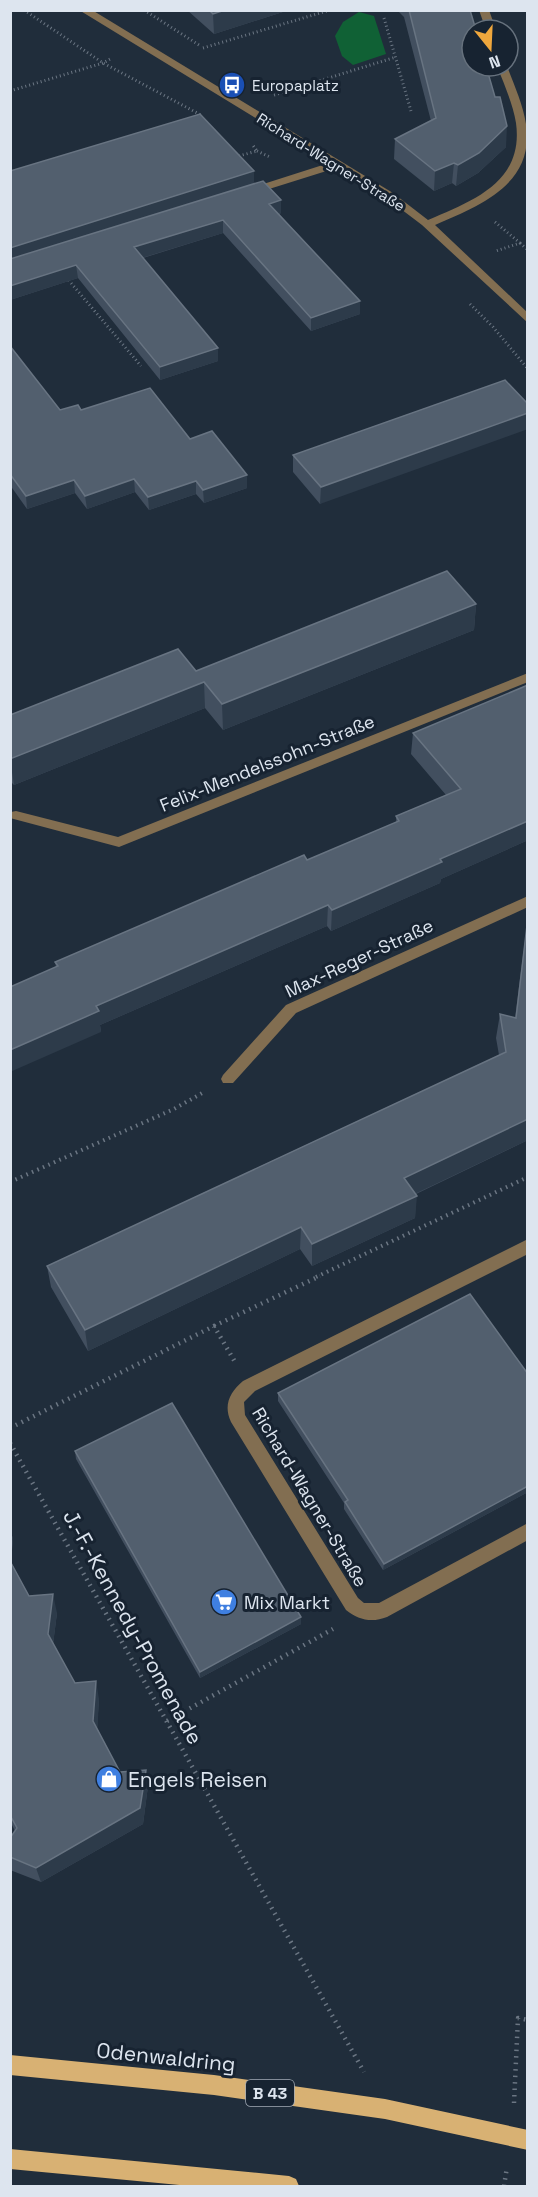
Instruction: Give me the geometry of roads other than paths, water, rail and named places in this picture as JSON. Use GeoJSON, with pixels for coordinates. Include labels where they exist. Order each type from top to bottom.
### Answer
{"type":"FeatureCollection","features":[{"type":"Feature","properties":{"kind":"main road","name":"Odenwaldring"},"geometry":{"type":"LineString","coordinates":[[10,2065],[214,2085],[385,2109],[520,2138]]}},
{"type":"Feature","properties":{"kind":"main road"},"geometry":{"type":"LineString","coordinates":[[10,2159],[221,2178],[289,2187]]}},
{"type":"Feature","properties":{"kind":"street","name":"Richard-Wagner-Straße"},"geometry":{"type":"LineString","coordinates":[[84,10],[389,195],[428,224],[528,320]]}},
{"type":"Feature","properties":{"kind":"street"},"geometry":{"type":"LineString","coordinates":[[428,224],[486,197],[507,179],[515,167],[523,142],[521,123],[506,78]]}},
{"type":"Feature","properties":{"kind":"street"},"geometry":{"type":"LineString","coordinates":[[237,196],[337,164]]}},
{"type":"Feature","properties":{"kind":"street","name":"Felix-Mendelssohn-Straße"},"geometry":{"type":"LineString","coordinates":[[16,816],[119,842],[528,677]]}},
{"type":"Feature","properties":{"kind":"street","name":"Max-Reger-Straße"},"geometry":{"type":"LineString","coordinates":[[228,1079],[291,1009],[528,901]]}},
{"type":"Feature","properties":{"kind":"street","name":"Richard-Wagner-Straße"},"geometry":{"type":"LineString","coordinates":[[528,1246],[249,1386],[238,1395],[234,1407],[237,1417],[352,1604],[365,1611],[381,1611],[528,1531]]}},
{"type":"Feature","properties":{"kind":"place","name":"Europaplatz"},"geometry":{"type":"Point","coordinates":[232,85]}},
{"type":"Feature","properties":{"kind":"place","name":"Mix Markt"},"geometry":{"type":"Point","coordinates":[224,1602]}},
{"type":"Feature","properties":{"kind":"place","name":"Engels Reisen"},"geometry":{"type":"Point","coordinates":[109,1779]}}]}
